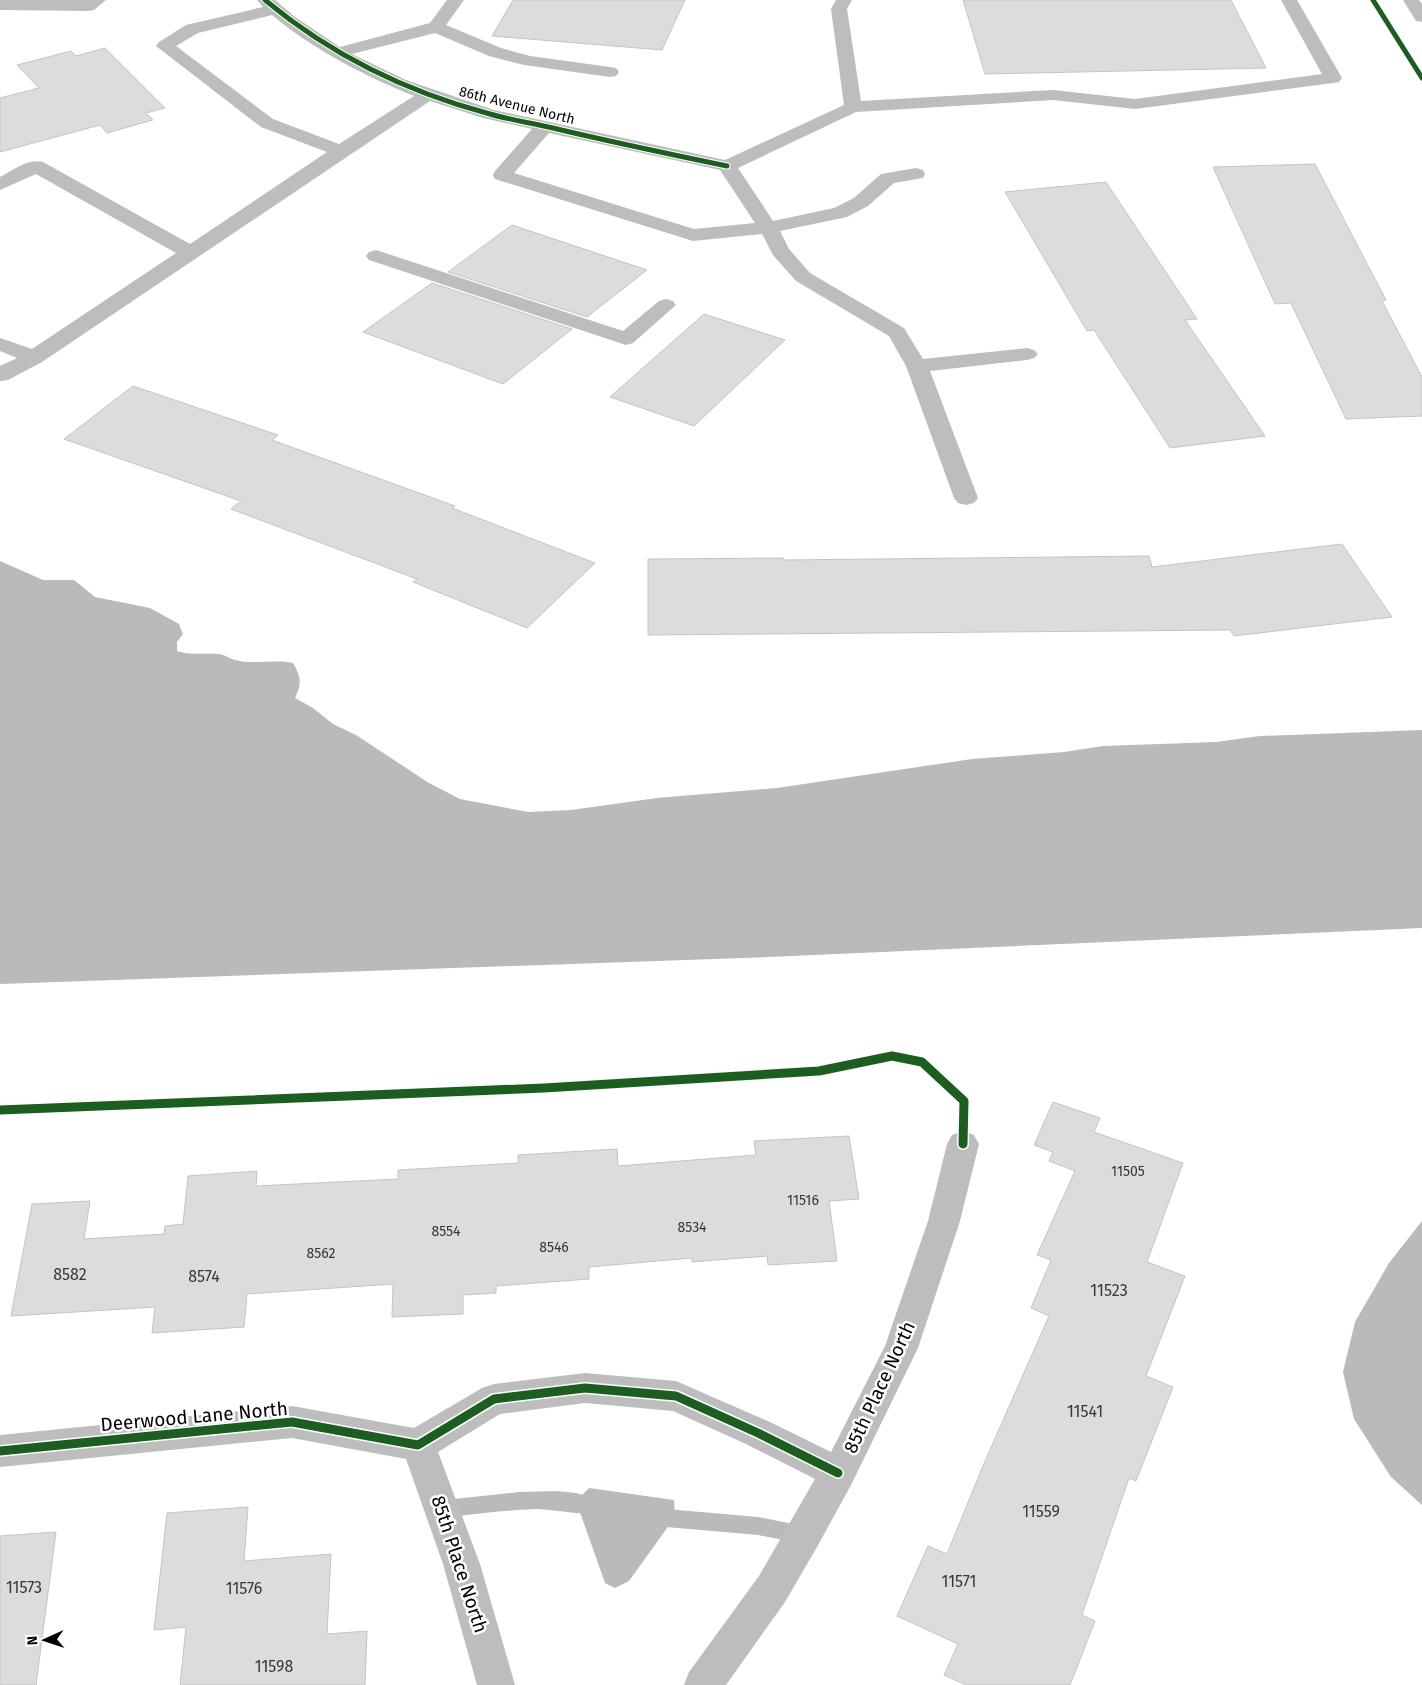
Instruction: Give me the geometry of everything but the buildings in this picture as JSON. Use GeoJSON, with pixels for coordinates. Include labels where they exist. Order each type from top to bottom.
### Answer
{"type":"FeatureCollection","features":[{"type":"Feature","properties":{"kind":"street"},"geometry":{"type":"LineString","coordinates":[[0,5],[88,6],[98,0]]}},
{"type":"Feature","properties":{"kind":"street"},"geometry":{"type":"LineString","coordinates":[[436,27],[456,0]]}},
{"type":"Feature","properties":{"kind":"street"},"geometry":{"type":"LineString","coordinates":[[844,0],[839,9],[853,107]]}},
{"type":"Feature","properties":{"kind":"street"},"geometry":{"type":"LineString","coordinates":[[966,498],[917,366],[897,332],[803,277],[780,252],[768,228],[726,166],[853,107],[1054,95],[1135,104],[1333,78],[1289,0]]}},
{"type":"Feature","properties":{"kind":"street"},"geometry":{"type":"LineString","coordinates":[[1411,0],[1422,17]]}},
{"type":"Feature","properties":{"kind":"street"},"geometry":{"type":"LineString","coordinates":[[270,5],[192,28],[166,46],[267,123],[341,151]]}},
{"type":"Feature","properties":{"kind":"street","name":"86th Avenue North"},"geometry":{"type":"LineString","coordinates":[[270,5],[317,40],[338,52],[384,76],[429,94],[489,114],[726,166]]}},
{"type":"Feature","properties":{"kind":"street"},"geometry":{"type":"LineString","coordinates":[[338,52],[436,27],[495,52],[530,61],[610,72]]}},
{"type":"Feature","properties":{"kind":"street"},"geometry":{"type":"LineString","coordinates":[[0,375],[34,357],[429,94]]}},
{"type":"Feature","properties":{"kind":"street"},"geometry":{"type":"LineString","coordinates":[[545,126],[502,175],[693,235],[768,228],[840,213],[861,202],[888,178],[916,174]]}},
{"type":"Feature","properties":{"kind":"street"},"geometry":{"type":"LineString","coordinates":[[0,184],[36,166],[190,252]]}},
{"type":"Feature","properties":{"kind":"street"},"geometry":{"type":"LineString","coordinates":[[376,256],[626,339],[666,305]]}},
{"type":"Feature","properties":{"kind":"street"},"geometry":{"type":"LineString","coordinates":[[0,344],[34,357]]}},
{"type":"Feature","properties":{"kind":"street"},"geometry":{"type":"LineString","coordinates":[[917,366],[1027,354]]}},
{"type":"Feature","properties":{"kind":"street","name":"85th Place North"},"geometry":{"type":"LineString","coordinates":[[704,1685],[772,1589],[838,1474],[901,1348],[944,1220],[963,1144]]}},
{"type":"Feature","properties":{"kind":"street"},"geometry":{"type":"LineString","coordinates":[[418,1445],[494,1399],[585,1388],[676,1396],[758,1433],[838,1474]]}},
{"type":"Feature","properties":{"kind":"street","name":"Deerwood Lane North"},"geometry":{"type":"LineString","coordinates":[[0,1451],[292,1422],[418,1445]]}},
{"type":"Feature","properties":{"kind":"street","name":"85th Place North"},"geometry":{"type":"LineString","coordinates":[[418,1445],[449,1522],[482,1628],[496,1685]]}},
{"type":"Feature","properties":{"kind":"shaded area"},"geometry":{"type":"Polygon","coordinates":[[[0,561],[43,580],[74,580],[95,597],[150,608],[179,624],[183,634],[177,642],[177,651],[220,654],[242,661],[293,663],[300,680],[295,698],[313,708],[333,724],[356,735],[429,783],[460,799],[528,812],[571,810],[657,798],[777,788],[972,759],[1064,752],[1103,746],[1216,742],[1260,736],[1422,730],[1422,928],[769,957],[0,984],[0,561]]]}},
{"type":"Feature","properties":{"kind":"shaded area"},"geometry":{"type":"Polygon","coordinates":[[[1422,1221],[1422,1505],[1391,1477],[1354,1419],[1343,1372],[1355,1322],[1389,1263],[1422,1221]]]}},
{"type":"Feature","properties":{"kind":"shaded area"},"geometry":{"type":"Polygon","coordinates":[[[589,1488],[674,1500],[675,1517],[629,1581],[615,1588],[605,1583],[576,1501],[589,1488]]]}},
{"type":"Feature","properties":{"kind":"waterway"},"geometry":{"type":"LineString","coordinates":[[444,1509],[500,1502],[538,1500],[576,1502],[594,1506]]}},
{"type":"Feature","properties":{"kind":"waterway"},"geometry":{"type":"LineString","coordinates":[[655,1517],[758,1526],[804,1535]]}},
{"type":"Feature","properties":{"kind":"cycle path"},"geometry":{"type":"LineString","coordinates":[[265,0],[289,20],[342,55],[370,70],[429,95],[498,116],[727,166]]}},
{"type":"Feature","properties":{"kind":"cycle path"},"geometry":{"type":"LineString","coordinates":[[1373,0],[1422,78]]}},
{"type":"Feature","properties":{"kind":"cycle path"},"geometry":{"type":"LineString","coordinates":[[0,1110],[544,1088],[819,1071],[892,1056],[922,1062],[964,1101],[963,1144]]}},
{"type":"Feature","properties":{"kind":"cycle path"},"geometry":{"type":"LineString","coordinates":[[0,1451],[292,1422],[418,1445],[494,1399],[585,1388],[676,1396],[758,1433],[838,1473]]}}]}
